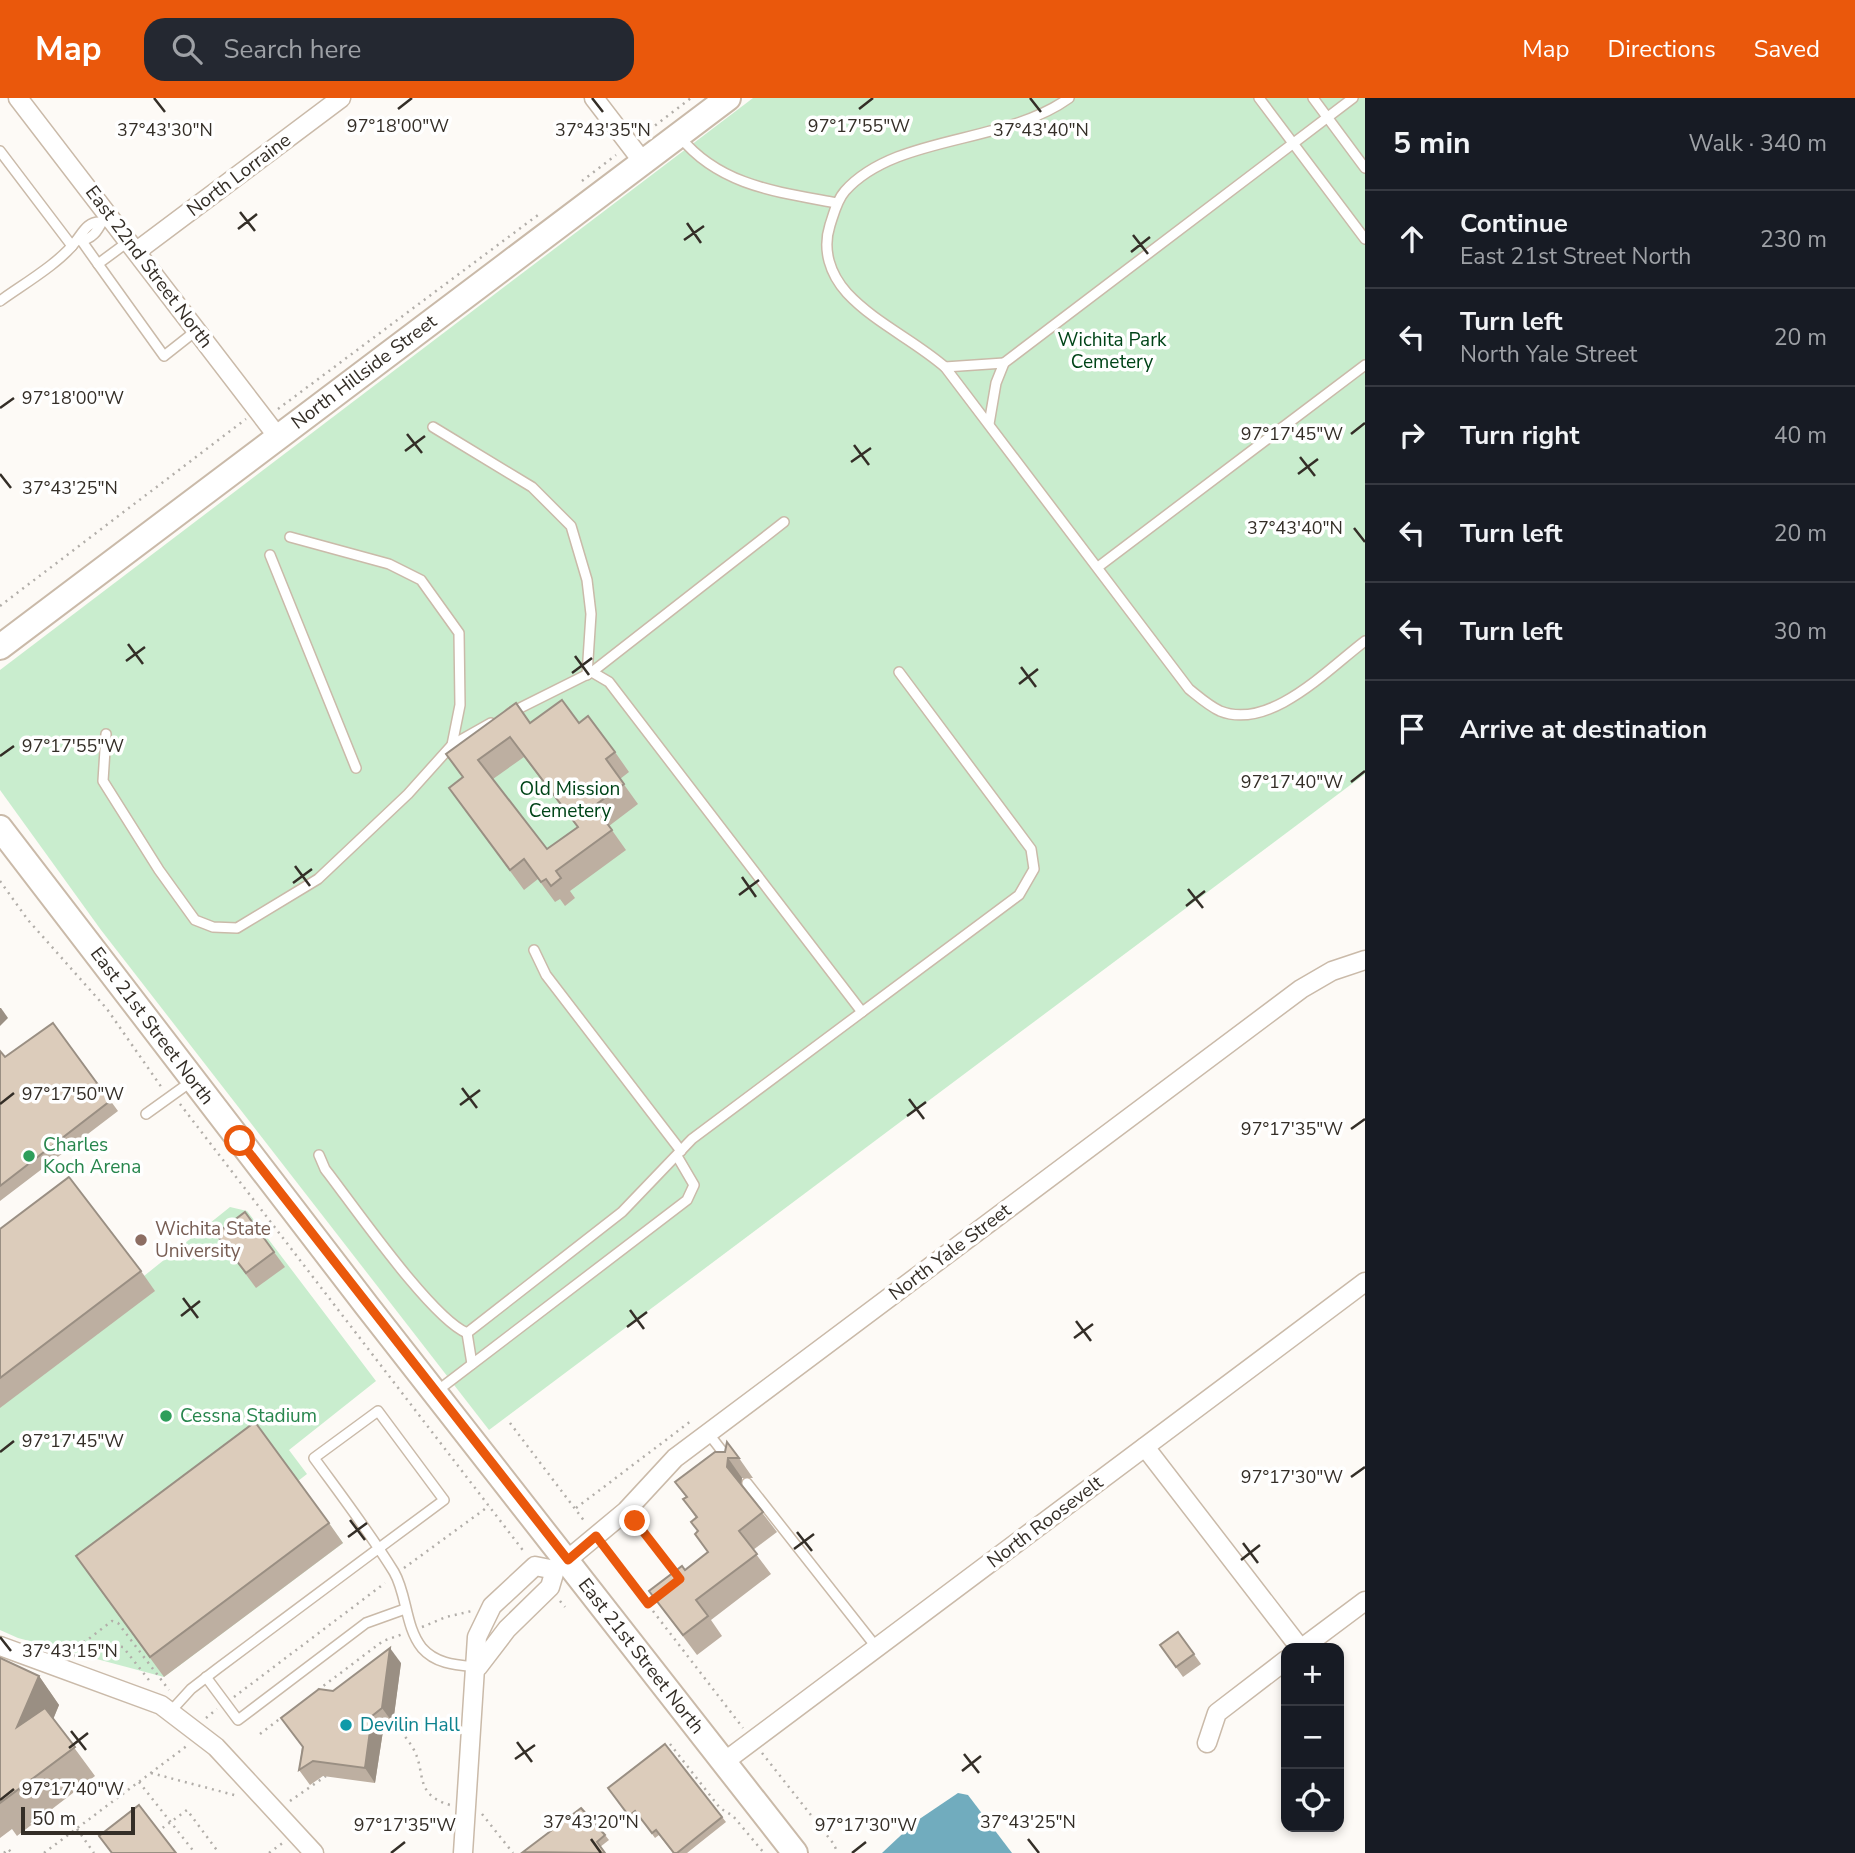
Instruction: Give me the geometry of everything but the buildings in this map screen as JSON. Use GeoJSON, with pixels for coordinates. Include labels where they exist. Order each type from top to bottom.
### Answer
{"type":"FeatureCollection","features":[{"type":"Feature","properties":{"kind":"main road","name":"North Hillside Street"},"geometry":{"type":"LineString","coordinates":[[0,647],[278,437],[636,154],[678,135],[728,98]]}},
{"type":"Feature","properties":{"kind":"main road","name":"East 21st Street North"},"geometry":{"type":"LineString","coordinates":[[0,828],[435,1392],[561,1565],[724,1762],[794,1853]]}},
{"type":"Feature","properties":{"kind":"street","name":"East 22nd Street North"},"geometry":{"type":"LineString","coordinates":[[18,98],[105,219],[133,246],[278,437]]}},
{"type":"Feature","properties":{"kind":"street","name":"North Lorraine"},"geometry":{"type":"LineString","coordinates":[[133,246],[341,98]]}},
{"type":"Feature","properties":{"kind":"street"},"geometry":{"type":"LineString","coordinates":[[594,98],[636,154]]}},
{"type":"Feature","properties":{"kind":"street","name":"North Yale Street"},"geometry":{"type":"LineString","coordinates":[[478,1667],[507,1629],[550,1587],[561,1565],[626,1511],[675,1458],[1301,989],[1332,971],[1365,960]]}},
{"type":"Feature","properties":{"kind":"street","name":"North Roosevelt"},"geometry":{"type":"LineString","coordinates":[[724,1762],[1365,1282]]}},
{"type":"Feature","properties":{"kind":"street"},"geometry":{"type":"LineString","coordinates":[[1145,1447],[1297,1643]]}},
{"type":"Feature","properties":{"kind":"street","name":"North Yale Street"},"geometry":{"type":"LineString","coordinates":[[463,1853],[478,1667],[477,1637],[492,1606],[535,1566],[561,1565]]}},
{"type":"Feature","properties":{"kind":"street"},"geometry":{"type":"LineString","coordinates":[[1308,1643],[1365,1601]]}},
{"type":"Feature","properties":{"kind":"street"},"geometry":{"type":"LineString","coordinates":[[0,1646],[161,1706],[172,1704],[216,1747],[314,1853]]}},
{"type":"Feature","properties":{"kind":"street"},"geometry":{"type":"LineString","coordinates":[[1207,1743],[1217,1713],[1281,1664]]}},
{"type":"Feature","properties":{"kind":"lane"},"geometry":{"type":"LineString","coordinates":[[1069,98],[1000,131],[884,163],[854,183],[837,203],[827,234],[826,251],[834,275],[865,311],[928,352],[944,367],[1189,689],[1207,704],[1229,714],[1254,715],[1269,711],[1365,641]]}},
{"type":"Feature","properties":{"kind":"lane"},"geometry":{"type":"LineString","coordinates":[[1259,98],[1365,239]]}},
{"type":"Feature","properties":{"kind":"lane"},"geometry":{"type":"LineString","coordinates":[[1313,98],[1365,168]]}},
{"type":"Feature","properties":{"kind":"lane"},"geometry":{"type":"LineString","coordinates":[[989,424],[996,383],[1004,363],[1353,98]]}},
{"type":"Feature","properties":{"kind":"lane"},"geometry":{"type":"LineString","coordinates":[[678,135],[693,153],[736,181],[761,189],[837,203]]}},
{"type":"Feature","properties":{"kind":"lane"},"geometry":{"type":"LineString","coordinates":[[0,151],[98,264],[164,356],[197,330]]}},
{"type":"Feature","properties":{"kind":"lane"},"geometry":{"type":"LineString","coordinates":[[0,301],[77,242],[80,232],[105,219]]}},
{"type":"Feature","properties":{"kind":"lane"},"geometry":{"type":"LineString","coordinates":[[98,264],[133,246]]}},
{"type":"Feature","properties":{"kind":"lane"},"geometry":{"type":"LineString","coordinates":[[944,367],[1004,363]]}},
{"type":"Feature","properties":{"kind":"lane"},"geometry":{"type":"LineString","coordinates":[[1098,567],[1365,365]]}},
{"type":"Feature","properties":{"kind":"lane"},"geometry":{"type":"LineString","coordinates":[[433,427],[532,487],[571,526],[587,580],[591,614],[590,673]]}},
{"type":"Feature","properties":{"kind":"lane"},"geometry":{"type":"LineString","coordinates":[[106,734],[103,781],[159,870],[195,920],[213,927],[237,928],[318,879],[408,794],[452,745],[552,690],[590,673],[784,522]]}},
{"type":"Feature","properties":{"kind":"lane"},"geometry":{"type":"LineString","coordinates":[[290,537],[389,565],[421,580],[459,633],[460,705],[452,745]]}},
{"type":"Feature","properties":{"kind":"lane"},"geometry":{"type":"LineString","coordinates":[[270,555],[356,768]]}},
{"type":"Feature","properties":{"kind":"lane"},"geometry":{"type":"LineString","coordinates":[[467,1333],[622,1212],[692,1139],[1018,895],[1034,869],[1031,849],[898,672]]}},
{"type":"Feature","properties":{"kind":"lane"},"geometry":{"type":"LineString","coordinates":[[590,673],[609,682],[862,1012]]}},
{"type":"Feature","properties":{"kind":"lane"},"geometry":{"type":"LineString","coordinates":[[435,1392],[687,1200],[694,1185],[679,1154],[546,975],[534,950]]}},
{"type":"Feature","properties":{"kind":"lane"},"geometry":{"type":"LineString","coordinates":[[146,1114],[194,1080]]}},
{"type":"Feature","properties":{"kind":"lane"},"geometry":{"type":"LineString","coordinates":[[319,1155],[325,1169],[433,1306],[453,1327],[467,1333]]}},
{"type":"Feature","properties":{"kind":"lane"},"geometry":{"type":"LineString","coordinates":[[467,1333],[472,1364]]}},
{"type":"Feature","properties":{"kind":"lane"},"geometry":{"type":"LineString","coordinates":[[172,1704],[206,1677],[379,1548],[444,1500],[378,1411],[314,1458],[379,1548],[396,1575],[405,1609],[422,1648],[445,1664],[478,1667]]}},
{"type":"Feature","properties":{"kind":"lane"},"geometry":{"type":"LineString","coordinates":[[708,1433],[734,1467]]}},
{"type":"Feature","properties":{"kind":"lane"},"geometry":{"type":"LineString","coordinates":[[747,1483],[877,1648]]}},
{"type":"Feature","properties":{"kind":"lane"},"geometry":{"type":"LineString","coordinates":[[206,1677],[238,1720],[366,1623],[405,1609]]}},
{"type":"Feature","properties":{"kind":"path"},"geometry":{"type":"LineString","coordinates":[[580,183],[636,154],[691,98]]}},
{"type":"Feature","properties":{"kind":"path"},"geometry":{"type":"LineString","coordinates":[[0,606],[271,398],[279,410],[548,207]]}},
{"type":"Feature","properties":{"kind":"path"},"geometry":{"type":"LineString","coordinates":[[0,881],[28,920],[107,1009],[165,1092],[172,1096],[525,1553],[517,1562]]}},
{"type":"Feature","properties":{"kind":"path"},"geometry":{"type":"LineString","coordinates":[[575,1509],[691,1421]]}},
{"type":"Feature","properties":{"kind":"path"},"geometry":{"type":"LineString","coordinates":[[510,1423],[838,1853]]}},
{"type":"Feature","properties":{"kind":"path"},"geometry":{"type":"LineString","coordinates":[[203,1720],[489,1506]]}},
{"type":"Feature","properties":{"kind":"path"},"geometry":{"type":"LineString","coordinates":[[635,1521],[680,1579]]}},
{"type":"Feature","properties":{"kind":"path"},"geometry":{"type":"LineString","coordinates":[[316,1692],[383,1641],[455,1614],[477,1611]]}},
{"type":"Feature","properties":{"kind":"path"},"geometry":{"type":"LineString","coordinates":[[50,1650],[86,1641],[112,1621],[118,1623],[172,1704]]}},
{"type":"Feature","properties":{"kind":"path"},"geometry":{"type":"LineString","coordinates":[[260,1734],[282,1717]]}},
{"type":"Feature","properties":{"kind":"path"},"geometry":{"type":"LineString","coordinates":[[393,1720],[414,1750],[422,1786],[439,1801],[477,1808],[513,1853]]}},
{"type":"Feature","properties":{"kind":"path"},"geometry":{"type":"LineString","coordinates":[[44,1853],[190,1743]]}},
{"type":"Feature","properties":{"kind":"path"},"geometry":{"type":"LineString","coordinates":[[670,1744],[720,1808],[733,1816],[764,1853]]}},
{"type":"Feature","properties":{"kind":"path"},"geometry":{"type":"LineString","coordinates":[[151,1773],[249,1799],[239,1790]]}},
{"type":"Feature","properties":{"kind":"path"},"geometry":{"type":"LineString","coordinates":[[138,1782],[195,1853]]}},
{"type":"Feature","properties":{"kind":"path"},"geometry":{"type":"LineString","coordinates":[[149,1838],[187,1810],[219,1853]]}},
{"type":"Feature","properties":{"kind":"path"},"geometry":{"type":"LineString","coordinates":[[77,1829],[94,1853]]}},
{"type":"Feature","properties":{"kind":"path"},"geometry":{"type":"LineString","coordinates":[[281,1832],[291,1845]]}},
{"type":"Feature","properties":{"kind":"path"},"geometry":{"type":"LineString","coordinates":[[270,1853],[287,1840]]}},
{"type":"Feature","properties":{"kind":"path"},"geometry":{"type":"LineString","coordinates":[[4,1853],[8,1849],[12,1853]]}},
{"type":"Feature","properties":{"kind":"green space","name":"Old Mission Cemetery"},"geometry":{"type":"Polygon","coordinates":[[[753,98],[1365,98],[1365,774],[489,1430],[101,930],[0,790],[0,670],[753,98]]]}},
{"type":"Feature","properties":{"kind":"green space","name":"Cessna Stadium"},"geometry":{"type":"Polygon","coordinates":[[[83,1197],[144,1276],[230,1207],[247,1211],[376,1381],[289,1450],[307,1474],[298,1481],[343,1543],[164,1677],[18,1638],[0,1630],[0,1260],[83,1197]]]}},
{"type":"Feature","properties":{"kind":"water"},"geometry":{"type":"Polygon","coordinates":[[[958,1793],[968,1795],[1012,1853],[882,1853],[915,1822],[958,1793]]]}},
{"type":"Feature","properties":{"kind":"place","name":"Charles Koch Arena"},"geometry":{"type":"Point","coordinates":[29,1156]}},
{"type":"Feature","properties":{"kind":"place","name":"Wichita State University"},"geometry":{"type":"Point","coordinates":[141,1240]}},
{"type":"Feature","properties":{"kind":"place","name":"Cessna Stadium"},"geometry":{"type":"Point","coordinates":[166,1416]}},
{"type":"Feature","properties":{"kind":"place","name":"Devilin Hall"},"geometry":{"type":"Point","coordinates":[346,1725]}},
{"type":"Feature","properties":{"kind":"route"},"geometry":{"type":"LineString","coordinates":[[240,1141],[568,1560],[596,1536],[648,1604],[680,1579],[635,1521]]}},
{"type":"Feature","properties":{"kind":"park label","name":"Wichita Park Cemetery"},"geometry":{"type":"Point","coordinates":[1112,351]}}]}
